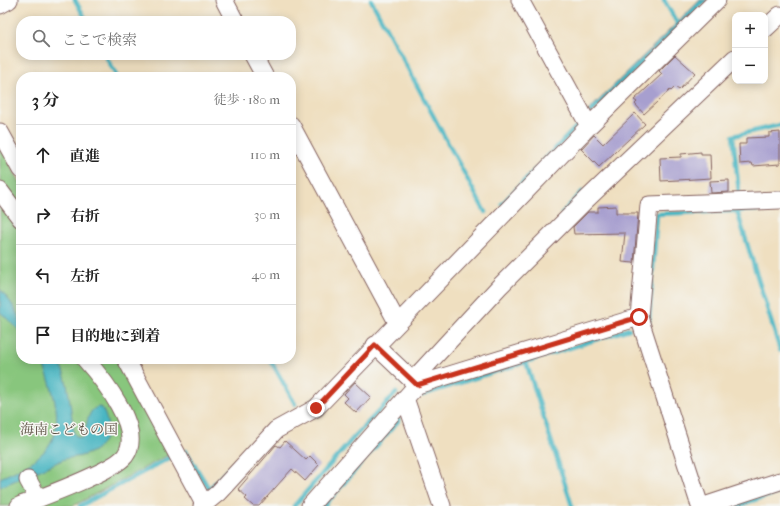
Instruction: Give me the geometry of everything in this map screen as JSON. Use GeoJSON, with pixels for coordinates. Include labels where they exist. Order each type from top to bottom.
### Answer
{"type":"FeatureCollection","features":[{"type":"Feature","properties":{"kind":"street"},"geometry":{"type":"LineString","coordinates":[[0,5],[9,0]]}},
{"type":"Feature","properties":{"kind":"street"},"geometry":{"type":"LineString","coordinates":[[224,0],[232,16]]}},
{"type":"Feature","properties":{"kind":"street"},"geometry":{"type":"LineString","coordinates":[[520,0],[589,126]]}},
{"type":"Feature","properties":{"kind":"street"},"geometry":{"type":"LineString","coordinates":[[129,364],[178,453],[203,505],[218,493],[276,430],[316,408],[397,322],[589,126],[717,0]]}},
{"type":"Feature","properties":{"kind":"street"},"geometry":{"type":"LineString","coordinates":[[768,26],[780,15]]}},
{"type":"Feature","properties":{"kind":"street"},"geometry":{"type":"LineString","coordinates":[[256,60],[262,72]]}},
{"type":"Feature","properties":{"kind":"street"},"geometry":{"type":"LineString","coordinates":[[310,506],[405,398],[415,383],[499,288],[581,205],[732,61]]}},
{"type":"Feature","properties":{"kind":"street"},"geometry":{"type":"LineString","coordinates":[[0,132],[16,161]]}},
{"type":"Feature","properties":{"kind":"street"},"geometry":{"type":"LineString","coordinates":[[296,134],[397,322]]}},
{"type":"Feature","properties":{"kind":"street"},"geometry":{"type":"LineString","coordinates":[[0,191],[16,212]]}},
{"type":"Feature","properties":{"kind":"street"},"geometry":{"type":"LineString","coordinates":[[700,506],[639,317],[649,205],[780,200]]}},
{"type":"Feature","properties":{"kind":"street"},"geometry":{"type":"LineString","coordinates":[[415,383],[639,317]]}},
{"type":"Feature","properties":{"kind":"street"},"geometry":{"type":"LineString","coordinates":[[375,345],[415,383]]}},
{"type":"Feature","properties":{"kind":"street"},"geometry":{"type":"LineString","coordinates":[[20,506],[98,473],[125,456],[129,445],[128,434],[116,398],[104,380],[90,364]]}},
{"type":"Feature","properties":{"kind":"street"},"geometry":{"type":"LineString","coordinates":[[405,398],[442,506]]}},
{"type":"Feature","properties":{"kind":"street"},"geometry":{"type":"LineString","coordinates":[[28,480],[38,498]]}},
{"type":"Feature","properties":{"kind":"street"},"geometry":{"type":"LineString","coordinates":[[704,506],[780,482]]}},
{"type":"Feature","properties":{"kind":"green space","name":"海南こどもの国"},"geometry":{"type":"Polygon","coordinates":[[[0,146],[16,175],[16,364],[121,364],[170,454],[73,506],[0,506],[0,146]]]}},
{"type":"Feature","properties":{"kind":"water"},"geometry":{"type":"Polygon","coordinates":[[[700,0],[708,0],[591,115],[588,111],[700,0]]]}},
{"type":"Feature","properties":{"kind":"water"},"geometry":{"type":"Polygon","coordinates":[[[0,289],[16,311],[16,327],[0,312],[0,289]]]}},
{"type":"Feature","properties":{"kind":"water"},"geometry":{"type":"Polygon","coordinates":[[[42,364],[60,364],[67,386],[74,433],[77,437],[82,438],[90,414],[96,408],[101,407],[107,422],[106,436],[103,442],[92,452],[63,460],[0,487],[0,478],[29,464],[40,456],[54,436],[56,408],[52,390],[42,364]]]}},
{"type":"Feature","properties":{"kind":"building"},"geometry":{"type":"Polygon","coordinates":[[[675,55],[695,73],[679,90],[675,87],[671,91],[670,90],[644,114],[635,104],[637,102],[634,100],[662,74],[659,71],[675,55]]]}},
{"type":"Feature","properties":{"kind":"building"},"geometry":{"type":"Polygon","coordinates":[[[635,113],[645,124],[599,167],[581,149],[594,135],[603,144],[635,113]]]}},
{"type":"Feature","properties":{"kind":"building"},"geometry":{"type":"Polygon","coordinates":[[[780,132],[780,164],[753,166],[752,163],[740,164],[739,144],[746,144],[746,138],[769,137],[769,133],[780,132]]]}},
{"type":"Feature","properties":{"kind":"building"},"geometry":{"type":"Polygon","coordinates":[[[701,152],[701,154],[710,154],[711,178],[661,181],[660,158],[681,157],[681,154],[701,152]]]}},
{"type":"Feature","properties":{"kind":"building"},"geometry":{"type":"Polygon","coordinates":[[[729,180],[729,192],[711,193],[710,181],[729,180]]]}},
{"type":"Feature","properties":{"kind":"building"},"geometry":{"type":"Polygon","coordinates":[[[616,206],[616,213],[638,213],[634,263],[622,262],[625,233],[574,234],[573,227],[588,212],[598,212],[598,207],[616,206]]]}},
{"type":"Feature","properties":{"kind":"building"},"geometry":{"type":"Polygon","coordinates":[[[355,382],[371,397],[356,413],[344,402],[348,398],[344,394],[355,382]]]}},
{"type":"Feature","properties":{"kind":"building"},"geometry":{"type":"Polygon","coordinates":[[[285,441],[306,460],[310,456],[319,465],[305,481],[292,469],[259,506],[253,506],[245,499],[247,497],[238,489],[276,445],[280,447],[285,441]]]}},
{"type":"Feature","properties":{"kind":"waterway"},"geometry":{"type":"LineString","coordinates":[[75,0],[84,16]]}},
{"type":"Feature","properties":{"kind":"waterway"},"geometry":{"type":"LineString","coordinates":[[371,0],[485,212]]}},
{"type":"Feature","properties":{"kind":"waterway"},"geometry":{"type":"LineString","coordinates":[[664,0],[677,23]]}},
{"type":"Feature","properties":{"kind":"waterway"},"geometry":{"type":"LineString","coordinates":[[108,60],[114,72]]}},
{"type":"Feature","properties":{"kind":"waterway"},"geometry":{"type":"LineString","coordinates":[[502,204],[579,124]]}},
{"type":"Feature","properties":{"kind":"waterway"},"geometry":{"type":"LineString","coordinates":[[739,193],[733,136],[780,125]]}},
{"type":"Feature","properties":{"kind":"waterway"},"geometry":{"type":"LineString","coordinates":[[562,213],[582,192]]}},
{"type":"Feature","properties":{"kind":"waterway"},"geometry":{"type":"LineString","coordinates":[[649,321],[657,214],[780,209]]}},
{"type":"Feature","properties":{"kind":"waterway"},"geometry":{"type":"LineString","coordinates":[[737,211],[780,350]]}},
{"type":"Feature","properties":{"kind":"waterway"},"geometry":{"type":"LineString","coordinates":[[422,395],[629,329]]}},
{"type":"Feature","properties":{"kind":"waterway"},"geometry":{"type":"LineString","coordinates":[[526,362],[572,506]]}},
{"type":"Feature","properties":{"kind":"waterway"},"geometry":{"type":"LineString","coordinates":[[273,364],[295,404]]}},
{"type":"Feature","properties":{"kind":"waterway"},"geometry":{"type":"LineString","coordinates":[[294,506],[355,436],[396,393]]}},
{"type":"Feature","properties":{"kind":"waterway"},"geometry":{"type":"LineString","coordinates":[[324,506],[399,420]]}},
{"type":"Feature","properties":{"kind":"waterway"},"geometry":{"type":"LineString","coordinates":[[186,451],[209,489],[235,462]]}},
{"type":"Feature","properties":{"kind":"waterway"},"geometry":{"type":"LineString","coordinates":[[80,506],[171,457]]}},
{"type":"Feature","properties":{"kind":"waterway"},"geometry":{"type":"LineString","coordinates":[[735,506],[780,492]]}},
{"type":"Feature","properties":{"kind":"route"},"geometry":{"type":"LineString","coordinates":[[316,408],[375,345],[417,385],[639,317]]}}]}
